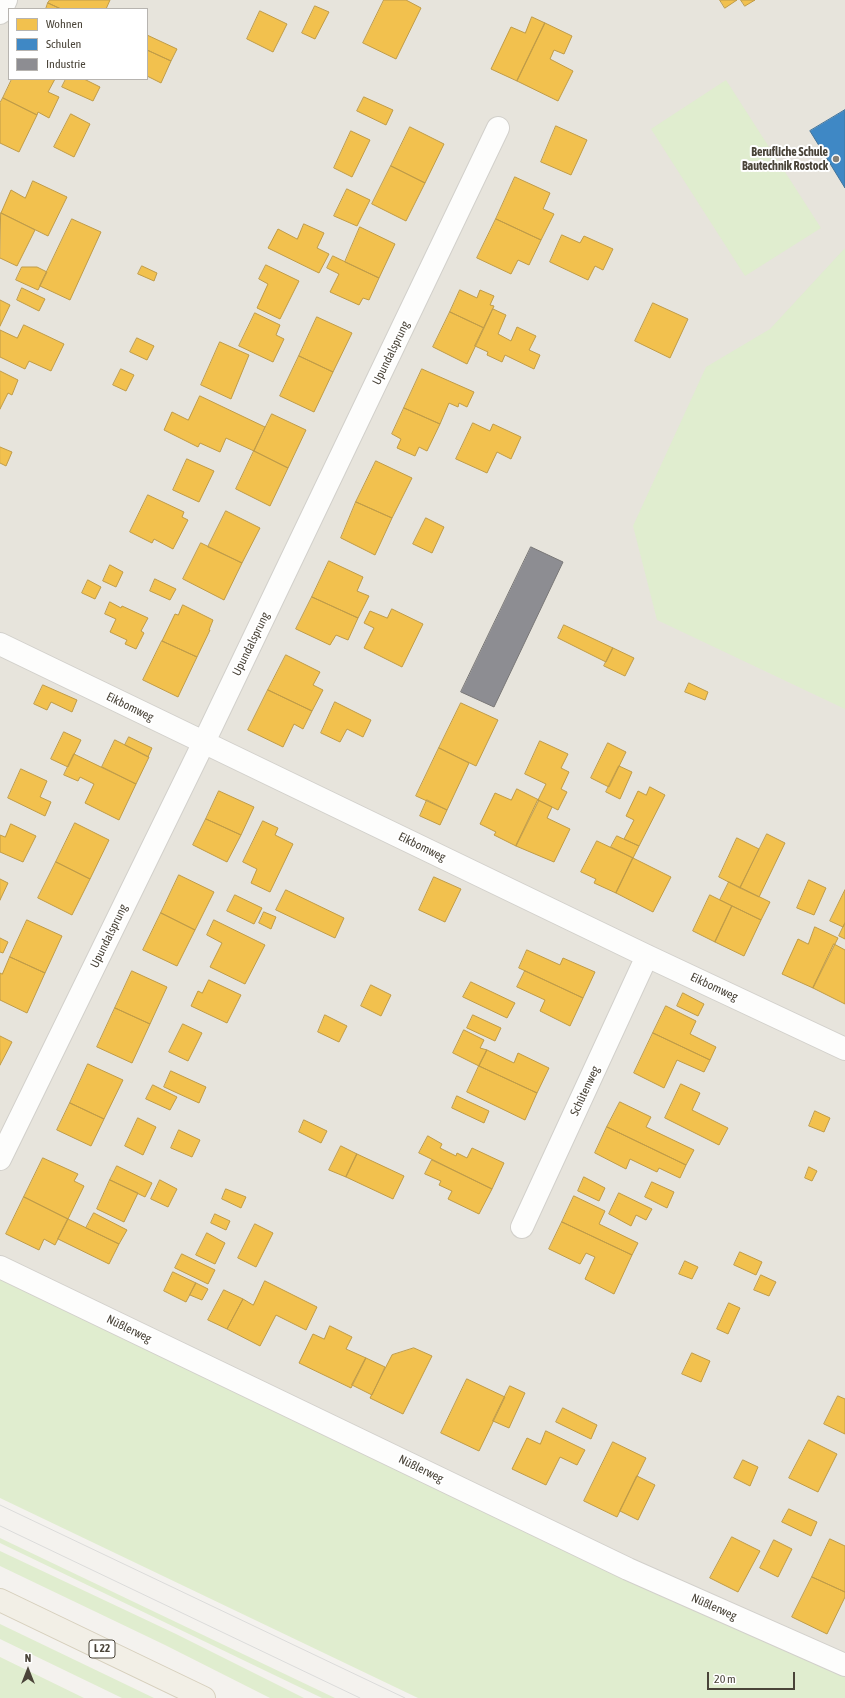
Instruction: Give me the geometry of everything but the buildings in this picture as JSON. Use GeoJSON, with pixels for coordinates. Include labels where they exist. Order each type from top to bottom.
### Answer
{"type":"FeatureCollection","features":[{"type":"Feature","properties":{"kind":"main road","name":"L 22"},"geometry":{"type":"LineString","coordinates":[[0,1600],[204,1698]]}},
{"type":"Feature","properties":{"kind":"street"},"geometry":{"type":"LineString","coordinates":[[0,13],[6,0]]}},
{"type":"Feature","properties":{"kind":"street","name":"Upundalsprung"},"geometry":{"type":"LineString","coordinates":[[0,1159],[204,742],[498,128]]}},
{"type":"Feature","properties":{"kind":"street","name":"Eikbomweg"},"geometry":{"type":"LineString","coordinates":[[0,644],[647,956],[845,1049]]}},
{"type":"Feature","properties":{"kind":"street","name":"Schütenweg"},"geometry":{"type":"LineString","coordinates":[[522,1227],[647,956]]}},
{"type":"Feature","properties":{"kind":"street","name":"Nüßlerweg"},"geometry":{"type":"LineString","coordinates":[[0,1267],[628,1569],[845,1666]]}},
{"type":"Feature","properties":{"kind":"shaded area"},"geometry":{"type":"Polygon","coordinates":[[[0,0],[845,0],[845,1665],[0,1267],[0,0]]]}},
{"type":"Feature","properties":{"kind":"green space"},"geometry":{"type":"Polygon","coordinates":[[[726,80],[821,228],[745,276],[651,129],[726,80]]]}},
{"type":"Feature","properties":{"kind":"green space"},"geometry":{"type":"Polygon","coordinates":[[[845,248],[845,709],[657,620],[633,526],[706,367],[770,329],[845,248]]]}},
{"type":"Feature","properties":{"kind":"green space"},"geometry":{"type":"Polygon","coordinates":[[[0,1267],[845,1665],[845,1698],[418,1698],[0,1498],[0,1267]]]}},
{"type":"Feature","properties":{"kind":"green space"},"geometry":{"type":"Polygon","coordinates":[[[0,1538],[335,1698],[322,1698],[0,1543],[0,1538]]]}},
{"type":"Feature","properties":{"kind":"green space"},"geometry":{"type":"Polygon","coordinates":[[[0,1551],[176,1634],[304,1698],[270,1698],[165,1645],[0,1566],[0,1551]]]}},
{"type":"Feature","properties":{"kind":"green space"},"geometry":{"type":"Polygon","coordinates":[[[0,1624],[154,1698],[122,1698],[0,1639],[0,1624]]]}},
{"type":"Feature","properties":{"kind":"green space"},"geometry":{"type":"Polygon","coordinates":[[[0,1657],[84,1698],[0,1698],[0,1657]]]}},
{"type":"Feature","properties":{"kind":"tram line"},"geometry":{"type":"LineString","coordinates":[[0,1505],[405,1698]]}},
{"type":"Feature","properties":{"kind":"tram line"},"geometry":{"type":"LineString","coordinates":[[0,1526],[360,1698]]}},
{"type":"Feature","properties":{"kind":"place","name":"Berufliche Schule Bautechnik Rostock"},"geometry":{"type":"Point","coordinates":[836,159]}}]}
